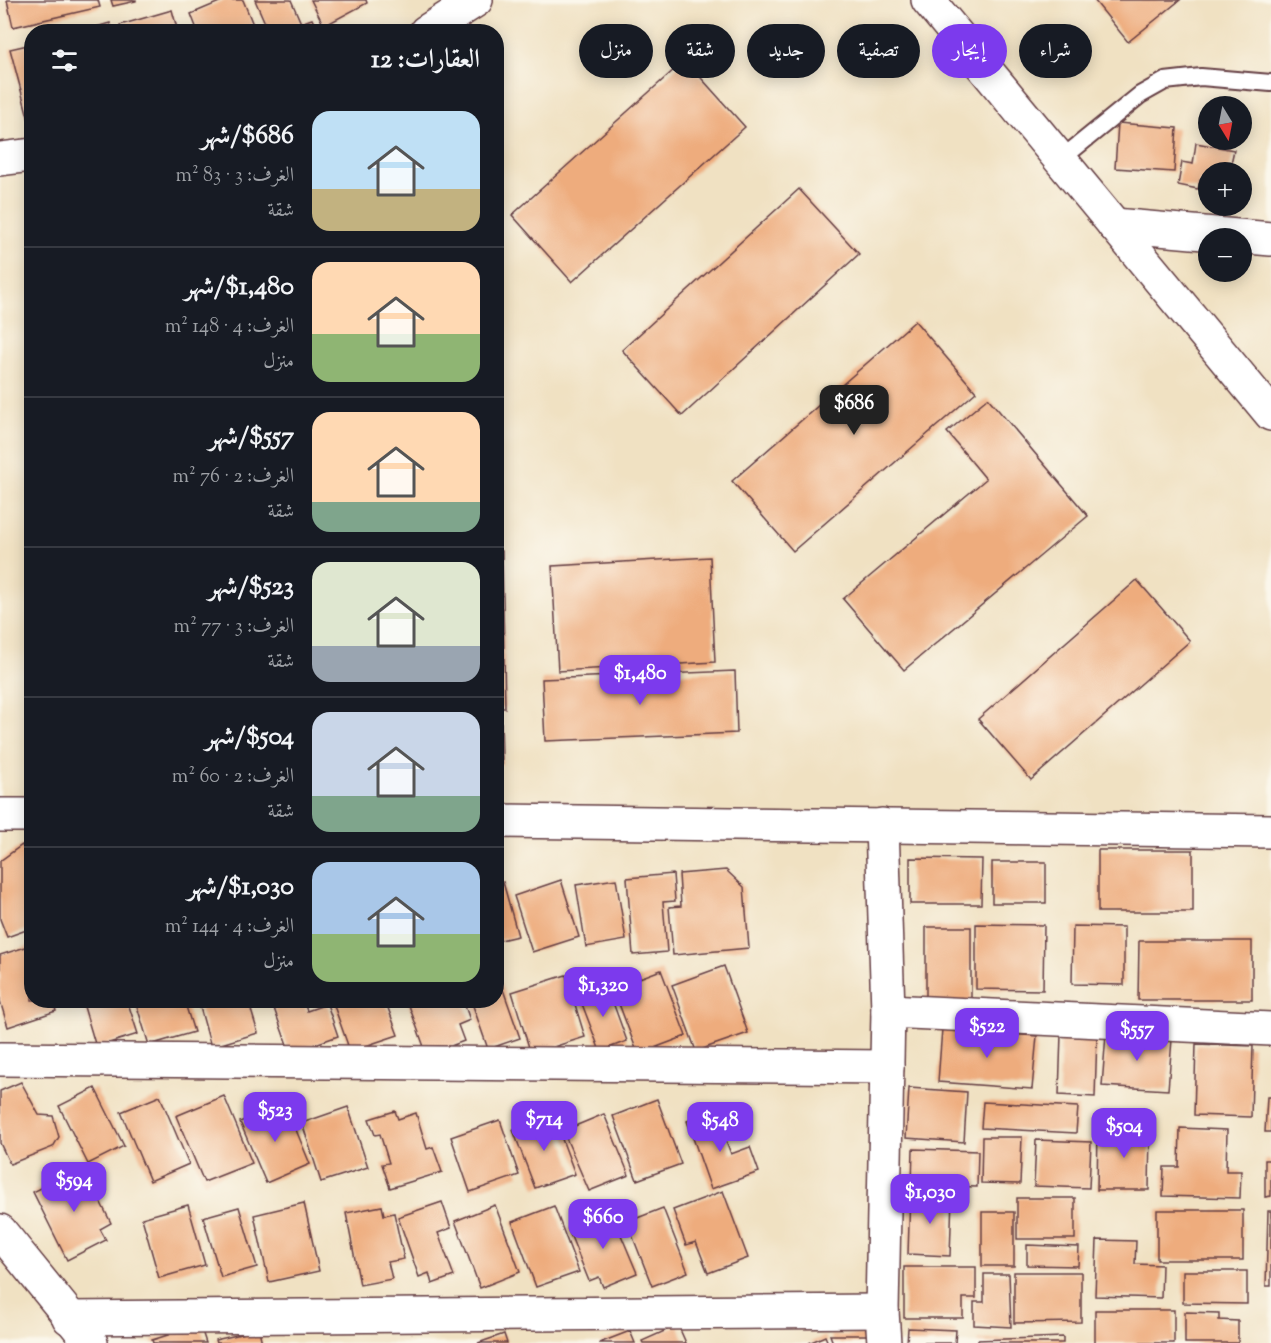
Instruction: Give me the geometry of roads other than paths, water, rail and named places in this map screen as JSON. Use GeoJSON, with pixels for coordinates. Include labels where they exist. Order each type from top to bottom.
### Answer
{"type":"FeatureCollection","features":[{"type":"Feature","properties":{"kind":"street"},"geometry":{"type":"LineString","coordinates":[[438,24],[476,0]]}},
{"type":"Feature","properties":{"kind":"street"},"geometry":{"type":"LineString","coordinates":[[928,0],[1271,414]]}},
{"type":"Feature","properties":{"kind":"street"},"geometry":{"type":"LineString","coordinates":[[0,159],[24,156]]}},
{"type":"Feature","properties":{"kind":"street"},"geometry":{"type":"LineString","coordinates":[[1114,225],[1271,239]]}},
{"type":"Feature","properties":{"kind":"street"},"geometry":{"type":"LineString","coordinates":[[0,815],[24,815]]}},
{"type":"Feature","properties":{"kind":"street"},"geometry":{"type":"LineString","coordinates":[[504,821],[1271,831]]}},
{"type":"Feature","properties":{"kind":"street"},"geometry":{"type":"LineString","coordinates":[[882,825],[888,1011],[882,1311],[884,1343]]}},
{"type":"Feature","properties":{"kind":"street"},"geometry":{"type":"LineString","coordinates":[[888,1011],[1271,1029]]}},
{"type":"Feature","properties":{"kind":"street"},"geometry":{"type":"LineString","coordinates":[[0,1059],[887,1066]]}},
{"type":"Feature","properties":{"kind":"street"},"geometry":{"type":"LineString","coordinates":[[0,1231],[91,1343]]}},
{"type":"Feature","properties":{"kind":"street"},"geometry":{"type":"LineString","coordinates":[[69,1318],[882,1311]]}},
{"type":"Feature","properties":{"kind":"lane"},"geometry":{"type":"LineString","coordinates":[[1060,160],[1140,95],[1165,81],[1201,77],[1271,83]]}}]}
